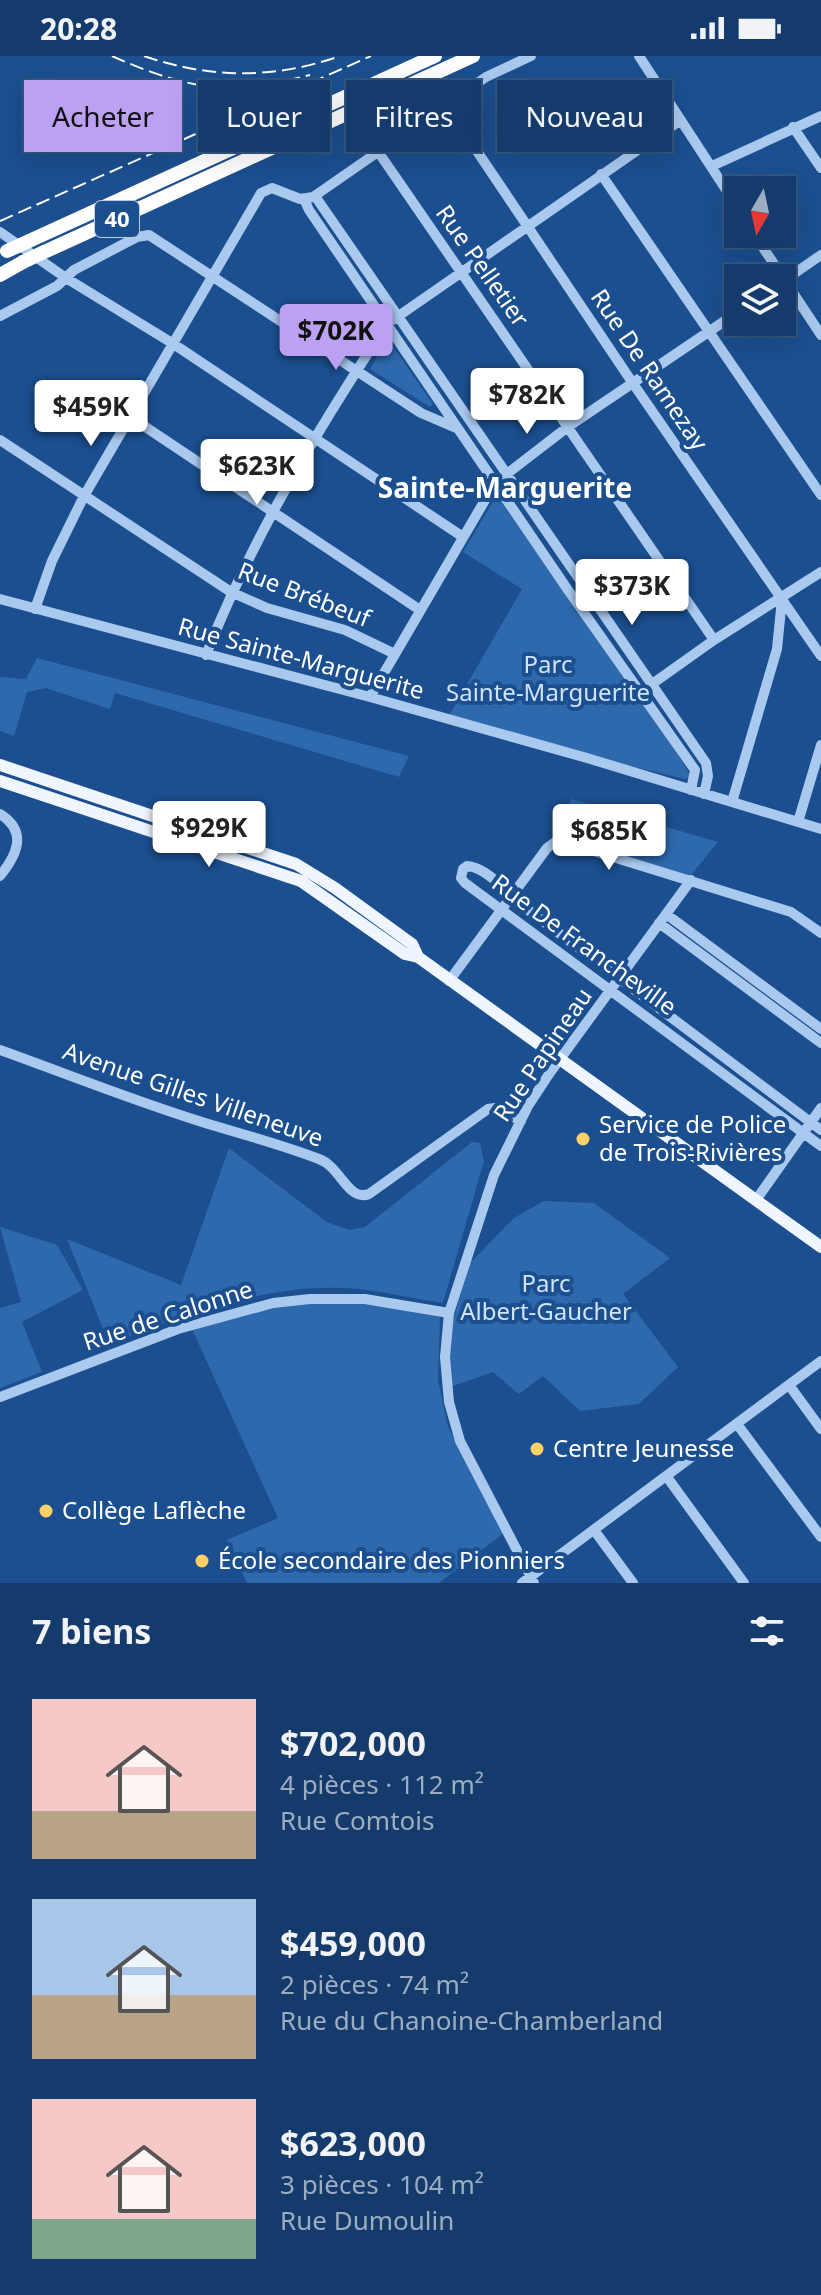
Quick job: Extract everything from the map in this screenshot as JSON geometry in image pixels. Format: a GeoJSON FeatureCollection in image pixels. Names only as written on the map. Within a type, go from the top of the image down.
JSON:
{"type":"FeatureCollection","features":[{"type":"Feature","properties":{"kind":"highway","name":"40"},"geometry":{"type":"LineString","coordinates":[[3,242],[29,241],[435,56]]}},
{"type":"Feature","properties":{"kind":"highway","name":"40"},"geometry":{"type":"LineString","coordinates":[[0,274],[473,56]]}},
{"type":"Feature","properties":{"kind":"main road"},"geometry":{"type":"LineString","coordinates":[[0,765],[283,859],[310,871],[412,944],[418,957]]}},
{"type":"Feature","properties":{"kind":"main road"},"geometry":{"type":"LineString","coordinates":[[0,781],[309,886],[405,954],[418,957],[821,1247]]}},
{"type":"Feature","properties":{"kind":"main road"},"geometry":{"type":"LineString","coordinates":[[153,831],[158,817]]}},
{"type":"Feature","properties":{"kind":"main road"},"geometry":{"type":"LineString","coordinates":[[278,873],[283,859]]}},
{"type":"Feature","properties":{"kind":"street"},"geometry":{"type":"LineString","coordinates":[[481,80],[531,56]]}},
{"type":"Feature","properties":{"kind":"street"},"geometry":{"type":"LineString","coordinates":[[639,56],[724,185]]}},
{"type":"Feature","properties":{"kind":"street"},"geometry":{"type":"LineString","coordinates":[[712,166],[821,116]]}},
{"type":"Feature","properties":{"kind":"street"},"geometry":{"type":"LineString","coordinates":[[206,655],[231,592],[274,511],[387,324],[681,120]]}},
{"type":"Feature","properties":{"kind":"street"},"geometry":{"type":"LineString","coordinates":[[793,127],[821,168]]}},
{"type":"Feature","properties":{"kind":"street","name":"Rue De Ramezay"},"geometry":{"type":"LineString","coordinates":[[478,152],[821,656]]}},
{"type":"Feature","properties":{"kind":"street"},"geometry":{"type":"LineString","coordinates":[[310,198],[379,153]]}},
{"type":"Feature","properties":{"kind":"street","name":"Rue Pelletier"},"geometry":{"type":"LineString","coordinates":[[379,153],[714,640]]}},
{"type":"Feature","properties":{"kind":"street"},"geometry":{"type":"LineString","coordinates":[[601,174],[821,495]]}},
{"type":"Feature","properties":{"kind":"street"},"geometry":{"type":"LineString","coordinates":[[35,609],[52,561],[129,416],[265,190],[274,188],[310,198],[398,315],[706,763],[708,776],[704,794]]}},
{"type":"Feature","properties":{"kind":"street"},"geometry":{"type":"LineString","coordinates":[[310,198],[309,210],[568,590],[695,770],[691,790]]}},
{"type":"Feature","properties":{"kind":"street"},"geometry":{"type":"LineString","coordinates":[[0,316],[57,286],[74,270],[137,237],[148,235],[157,238],[421,413],[458,428],[474,428]]}},
{"type":"Feature","properties":{"kind":"street"},"geometry":{"type":"LineString","coordinates":[[3,242],[172,343],[463,537]]}},
{"type":"Feature","properties":{"kind":"street"},"geometry":{"type":"LineString","coordinates":[[796,272],[821,255]]}},
{"type":"Feature","properties":{"kind":"street"},"geometry":{"type":"LineString","coordinates":[[796,299],[821,335]]}},
{"type":"Feature","properties":{"kind":"street"},"geometry":{"type":"LineString","coordinates":[[370,697],[495,483],[569,426],[724,322]]}},
{"type":"Feature","properties":{"kind":"street"},"geometry":{"type":"LineString","coordinates":[[129,416],[420,610]]}},
{"type":"Feature","properties":{"kind":"street","name":"Rue Brébeuf"},"geometry":{"type":"LineString","coordinates":[[0,440],[231,592],[267,608],[345,630],[395,654]]}},
{"type":"Feature","properties":{"kind":"street"},"geometry":{"type":"LineString","coordinates":[[640,692],[714,640],[821,572]]}},
{"type":"Feature","properties":{"kind":"street"},"geometry":{"type":"LineString","coordinates":[[568,590],[580,581]]}},
{"type":"Feature","properties":{"kind":"street","name":"Rue Sainte-Marguerite"},"geometry":{"type":"LineString","coordinates":[[0,599],[370,697],[821,829]]}},
{"type":"Feature","properties":{"kind":"street"},"geometry":{"type":"LineString","coordinates":[[732,802],[777,649],[782,599]]}},
{"type":"Feature","properties":{"kind":"street"},"geometry":{"type":"LineString","coordinates":[[798,822],[821,745]]}},
{"type":"Feature","properties":{"kind":"street"},"geometry":{"type":"LineString","coordinates":[[0,814],[13,826],[18,845],[13,861],[0,876]]}},
{"type":"Feature","properties":{"kind":"street"},"geometry":{"type":"LineString","coordinates":[[449,981],[555,841],[565,841],[791,912],[821,933]]}},
{"type":"Feature","properties":{"kind":"street","name":"Rue De Francheville"},"geometry":{"type":"LineString","coordinates":[[821,1130],[511,897],[504,888],[473,866],[463,869],[463,881],[821,1146]]}},
{"type":"Feature","properties":{"kind":"street","name":"Rue Papineau"},"geometry":{"type":"LineString","coordinates":[[529,1581],[454,1423],[445,1369],[449,1313],[494,1175],[521,1121],[559,1060],[691,880]]}},
{"type":"Feature","properties":{"kind":"street"},"geometry":{"type":"LineString","coordinates":[[663,919],[821,1029]]}},
{"type":"Feature","properties":{"kind":"street"},"geometry":{"type":"LineString","coordinates":[[663,919],[821,1043]]}},
{"type":"Feature","properties":{"kind":"street","name":"Avenue Gilles Villeneuve"},"geometry":{"type":"LineString","coordinates":[[0,1050],[201,1122],[327,1162],[359,1196],[369,1194],[488,1109],[495,1108],[521,1121]]}},
{"type":"Feature","properties":{"kind":"street"},"geometry":{"type":"LineString","coordinates":[[756,1200],[821,1108]]}},
{"type":"Feature","properties":{"kind":"street","name":"Rue de Calonne"},"geometry":{"type":"LineString","coordinates":[[0,1397],[178,1329],[273,1303],[365,1299],[449,1313]]}},
{"type":"Feature","properties":{"kind":"street"},"geometry":{"type":"LineString","coordinates":[[529,1581],[821,1361]]}},
{"type":"Feature","properties":{"kind":"street"},"geometry":{"type":"LineString","coordinates":[[789,1385],[821,1429]]}},
{"type":"Feature","properties":{"kind":"street"},"geometry":{"type":"LineString","coordinates":[[737,1424],[821,1537]]}},
{"type":"Feature","properties":{"kind":"street"},"geometry":{"type":"LineString","coordinates":[[667,1477],[744,1583]]}},
{"type":"Feature","properties":{"kind":"street"},"geometry":{"type":"LineString","coordinates":[[594,1530],[633,1583]]}},
{"type":"Feature","properties":{"kind":"green space"},"geometry":{"type":"Polygon","coordinates":[[[387,338],[433,404],[430,407],[370,369],[387,338]]]}},
{"type":"Feature","properties":{"kind":"green space","name":"Parc Sainte-Marguerite"},"geometry":{"type":"Polygon","coordinates":[[[500,490],[639,693],[691,776],[685,779],[508,737],[447,719],[522,589],[463,552],[500,490]]]}},
{"type":"Feature","properties":{"kind":"green space"},"geometry":{"type":"Polygon","coordinates":[[[37,658],[409,756],[399,777],[115,693],[110,709],[46,688],[27,692],[14,736],[0,731],[0,677],[26,679],[37,658]]]}},
{"type":"Feature","properties":{"kind":"green space"},"geometry":{"type":"Polygon","coordinates":[[[571,799],[718,842],[687,880],[558,839],[571,799]]]}},
{"type":"Feature","properties":{"kind":"green space"},"geometry":{"type":"Polygon","coordinates":[[[472,1142],[480,1143],[484,1161],[443,1303],[358,1289],[294,1290],[200,1311],[109,1344],[67,1239],[181,1285],[229,1148],[327,1222],[349,1230],[365,1227],[472,1142]]]}},
{"type":"Feature","properties":{"kind":"green space","name":"Parc Albert-Gaucher"},"geometry":{"type":"Polygon","coordinates":[[[544,1201],[594,1203],[670,1258],[623,1294],[678,1367],[639,1404],[580,1411],[543,1376],[519,1394],[493,1372],[450,1387],[448,1338],[470,1263],[514,1218],[544,1201]]]}},
{"type":"Feature","properties":{"kind":"green space"},"geometry":{"type":"Polygon","coordinates":[[[0,1227],[57,1245],[83,1290],[22,1322],[42,1372],[0,1388],[0,1308],[21,1302],[0,1227]]]}},
{"type":"Feature","properties":{"kind":"green space"},"geometry":{"type":"Polygon","coordinates":[[[362,1301],[440,1317],[438,1380],[448,1427],[505,1532],[439,1583],[247,1583],[227,1540],[278,1518],[191,1327],[241,1307],[362,1301]]]}},
{"type":"Feature","properties":{"kind":"railway"},"geometry":{"type":"LineString","coordinates":[[112,56],[159,75],[191,84],[224,88],[250,88],[310,75]]}},
{"type":"Feature","properties":{"kind":"railway"},"geometry":{"type":"LineString","coordinates":[[144,56],[193,69],[242,73],[291,69],[340,56]]}},
{"type":"Feature","properties":{"kind":"railway"},"geometry":{"type":"LineString","coordinates":[[0,221],[371,56]]}},
{"type":"Feature","properties":{"kind":"place","name":"Service de Police de Trois-Rivières"},"geometry":{"type":"Point","coordinates":[583,1139]}},
{"type":"Feature","properties":{"kind":"place","name":"Centre Jeunesse"},"geometry":{"type":"Point","coordinates":[537,1449]}},
{"type":"Feature","properties":{"kind":"place","name":"Collège Laflèche"},"geometry":{"type":"Point","coordinates":[46,1511]}},
{"type":"Feature","properties":{"kind":"place","name":"École secondaire des Pionniers"},"geometry":{"type":"Point","coordinates":[202,1561]}},
{"type":"Feature","properties":{"kind":"district","name":"Sainte-Marguerite"},"geometry":{"type":"Point","coordinates":[505,488]}}]}
